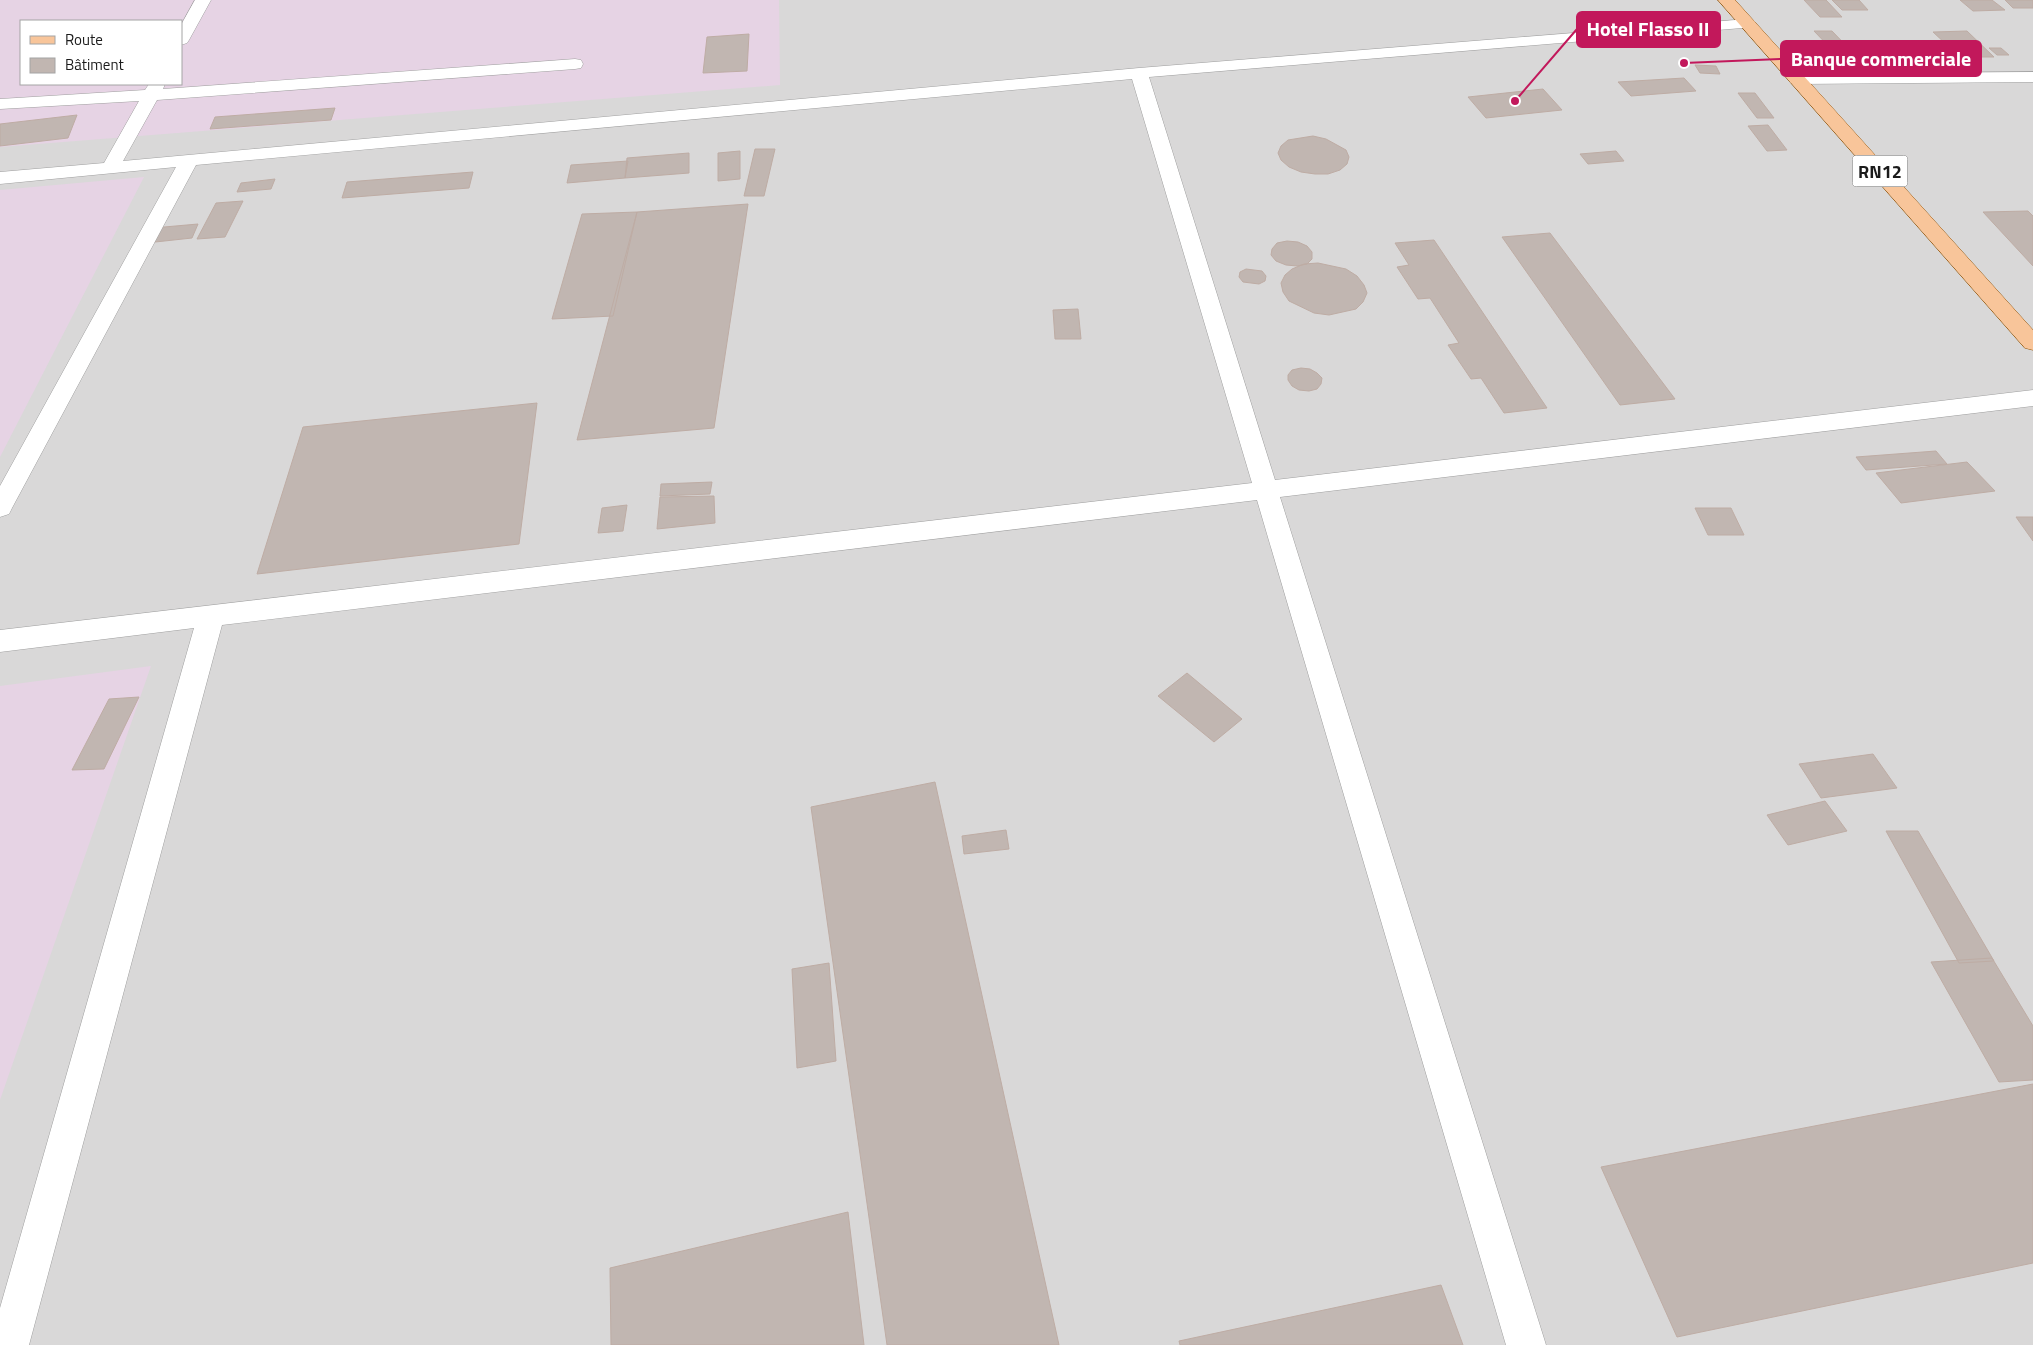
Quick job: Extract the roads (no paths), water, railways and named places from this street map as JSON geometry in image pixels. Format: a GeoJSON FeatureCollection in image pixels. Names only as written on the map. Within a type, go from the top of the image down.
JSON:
{"type":"FeatureCollection","features":[{"type":"Feature","properties":{"kind":"main road","name":"RN12"},"geometry":{"type":"LineString","coordinates":[[1726,0],[2033,343]]}},
{"type":"Feature","properties":{"kind":"street"},"geometry":{"type":"LineString","coordinates":[[182,38],[203,0]]}},
{"type":"Feature","properties":{"kind":"street"},"geometry":{"type":"LineString","coordinates":[[0,178],[1139,73],[1748,24]]}},
{"type":"Feature","properties":{"kind":"street"},"geometry":{"type":"LineString","coordinates":[[0,104],[154,90],[575,64]]}},
{"type":"Feature","properties":{"kind":"street"},"geometry":{"type":"LineString","coordinates":[[1139,73],[1526,1345]]}},
{"type":"Feature","properties":{"kind":"street"},"geometry":{"type":"LineString","coordinates":[[1797,79],[2033,77]]}},
{"type":"Feature","properties":{"kind":"street"},"geometry":{"type":"LineString","coordinates":[[110,168],[154,90]]}},
{"type":"Feature","properties":{"kind":"street"},"geometry":{"type":"LineString","coordinates":[[0,508],[189,161]]}},
{"type":"Feature","properties":{"kind":"street"},"geometry":{"type":"LineString","coordinates":[[0,641],[2033,398]]}},
{"type":"Feature","properties":{"kind":"street"},"geometry":{"type":"LineString","coordinates":[[9,1345],[211,616]]}},
{"type":"Feature","properties":{"kind":"place","name":"Banque commerciale"},"geometry":{"type":"Point","coordinates":[1684,63]}},
{"type":"Feature","properties":{"kind":"place","name":"Hotel Flasso II"},"geometry":{"type":"Point","coordinates":[1515,101]}}]}
